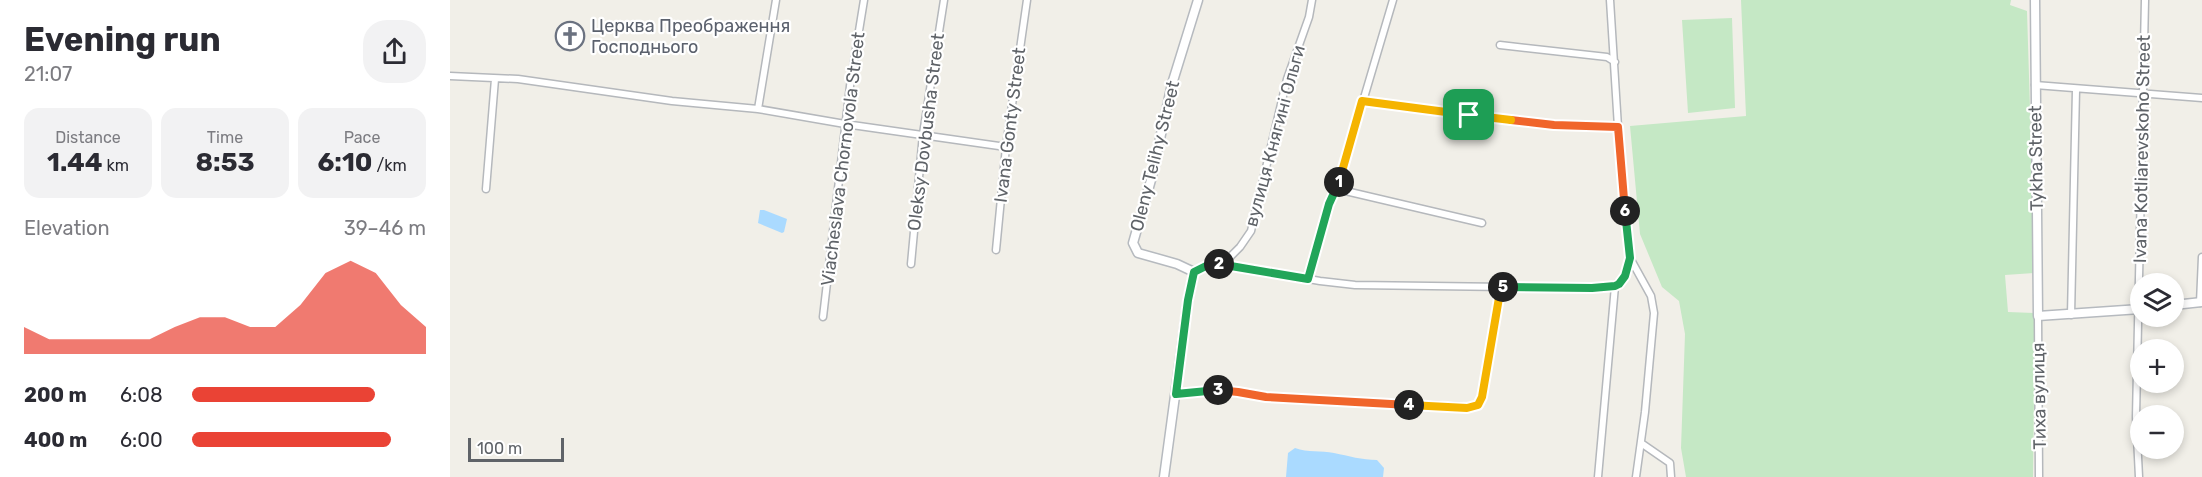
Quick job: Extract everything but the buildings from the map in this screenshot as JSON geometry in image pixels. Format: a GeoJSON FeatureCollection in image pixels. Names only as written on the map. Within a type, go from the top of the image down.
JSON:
{"type":"FeatureCollection","features":[{"type":"Feature","properties":{"kind":"street"},"geometry":{"type":"LineString","coordinates":[[758,109],[776,0]]}},
{"type":"Feature","properties":{"kind":"street","name":"Viacheslava Chornovola Street"},"geometry":{"type":"LineString","coordinates":[[823,317],[845,124],[864,0]]}},
{"type":"Feature","properties":{"kind":"street","name":"Oleksy Dovbusha Street"},"geometry":{"type":"LineString","coordinates":[[910,264],[923,134],[944,0]]}},
{"type":"Feature","properties":{"kind":"street","name":"Ivana Gonty Street"},"geometry":{"type":"LineString","coordinates":[[996,250],[1006,147],[1027,0]]}},
{"type":"Feature","properties":{"kind":"street","name":"Oleny Telihy Street"},"geometry":{"type":"LineString","coordinates":[[1194,274],[1177,264],[1138,253],[1133,243],[1151,180],[1172,84],[1198,0]]}},
{"type":"Feature","properties":{"kind":"street","name":"вулиця Княгині Ольги"},"geometry":{"type":"LineString","coordinates":[[1223,264],[1240,247],[1251,231],[1287,79],[1312,0]]}},
{"type":"Feature","properties":{"kind":"street"},"geometry":{"type":"LineString","coordinates":[[1308,279],[1393,0]]}},
{"type":"Feature","properties":{"kind":"street"},"geometry":{"type":"LineString","coordinates":[[1164,477],[1194,274],[1206,266],[1223,264],[1355,285],[1500,290],[1592,288],[1615,286],[1622,281],[1630,258],[1618,127],[1611,0]]}},
{"type":"Feature","properties":{"kind":"street","name":"Tykha Street"},"geometry":{"type":"LineString","coordinates":[[2035,0],[2038,316]]}},
{"type":"Feature","properties":{"kind":"street","name":"Ivana Kotliarevskoho Street"},"geometry":{"type":"LineString","coordinates":[[2141,273],[2145,0]]}},
{"type":"Feature","properties":{"kind":"street"},"geometry":{"type":"LineString","coordinates":[[1500,45],[1607,57],[1616,62]]}},
{"type":"Feature","properties":{"kind":"street"},"geometry":{"type":"LineString","coordinates":[[450,76],[518,80],[758,109],[1006,147]]}},
{"type":"Feature","properties":{"kind":"street"},"geometry":{"type":"LineString","coordinates":[[486,189],[495,79]]}},
{"type":"Feature","properties":{"kind":"street"},"geometry":{"type":"LineString","coordinates":[[2036,85],[2076,90],[2202,98]]}},
{"type":"Feature","properties":{"kind":"street"},"geometry":{"type":"LineString","coordinates":[[2071,315],[2076,90]]}},
{"type":"Feature","properties":{"kind":"street"},"geometry":{"type":"LineString","coordinates":[[1362,101],[1554,125],[1618,127]]}},
{"type":"Feature","properties":{"kind":"street"},"geometry":{"type":"LineString","coordinates":[[1337,189],[1482,223]]}},
{"type":"Feature","properties":{"kind":"street"},"geometry":{"type":"LineString","coordinates":[[2184,304],[2201,302],[2202,257]]}},
{"type":"Feature","properties":{"kind":"street"},"geometry":{"type":"LineString","coordinates":[[1630,258],[1652,296],[1654,313],[1636,477]]}},
{"type":"Feature","properties":{"kind":"street"},"geometry":{"type":"LineString","coordinates":[[1598,477],[1615,286]]}},
{"type":"Feature","properties":{"kind":"street"},"geometry":{"type":"LineString","coordinates":[[1176,394],[1210,390],[1275,398],[1474,407],[1478,405],[1482,397],[1500,290]]}},
{"type":"Feature","properties":{"kind":"street"},"geometry":{"type":"LineString","coordinates":[[2038,316],[2130,310]]}},
{"type":"Feature","properties":{"kind":"street","name":"Тиха вулиця"},"geometry":{"type":"LineString","coordinates":[[2038,316],[2040,477]]}},
{"type":"Feature","properties":{"kind":"street","name":"Ivana Kotliarevskoho Street"},"geometry":{"type":"LineString","coordinates":[[2139,327],[2136,417],[2139,477]]}},
{"type":"Feature","properties":{"kind":"street"},"geometry":{"type":"LineString","coordinates":[[1641,443],[1670,463],[1671,477]]}},
{"type":"Feature","properties":{"kind":"green space"},"geometry":{"type":"Polygon","coordinates":[[[1741,0],[2011,0],[2010,5],[2027,11],[2035,273],[2005,275],[2008,312],[2035,313],[2033,477],[1686,477],[1681,448],[1685,334],[1679,301],[1662,287],[1640,234],[1630,126],[1746,116],[1741,0]]]}},
{"type":"Feature","properties":{"kind":"green space"},"geometry":{"type":"Polygon","coordinates":[[[1732,18],[1735,108],[1688,113],[1682,20],[1732,18]]]}},
{"type":"Feature","properties":{"kind":"water"},"geometry":{"type":"Polygon","coordinates":[[[760,210],[787,219],[784,232],[758,223],[760,210]]]}},
{"type":"Feature","properties":{"kind":"water"},"geometry":{"type":"Polygon","coordinates":[[[1295,448],[1377,460],[1384,468],[1383,477],[1286,477],[1288,453],[1295,448]]]}},
{"type":"Feature","properties":{"kind":"place","name":"Церква Преображення Господнього"},"geometry":{"type":"Point","coordinates":[570,36]}},
{"type":"Feature","properties":{"kind":"route"},"geometry":{"type":"LineString","coordinates":[[1362,101],[1469,115],[1554,125],[1618,127],[1630,258],[1627,270],[1619,284],[1592,288],[1501,287],[1482,397],[1478,405],[1474,407],[1266,397],[1210,390],[1176,394],[1188,300],[1194,272],[1213,264],[1223,264],[1308,279],[1362,101]]}}]}
